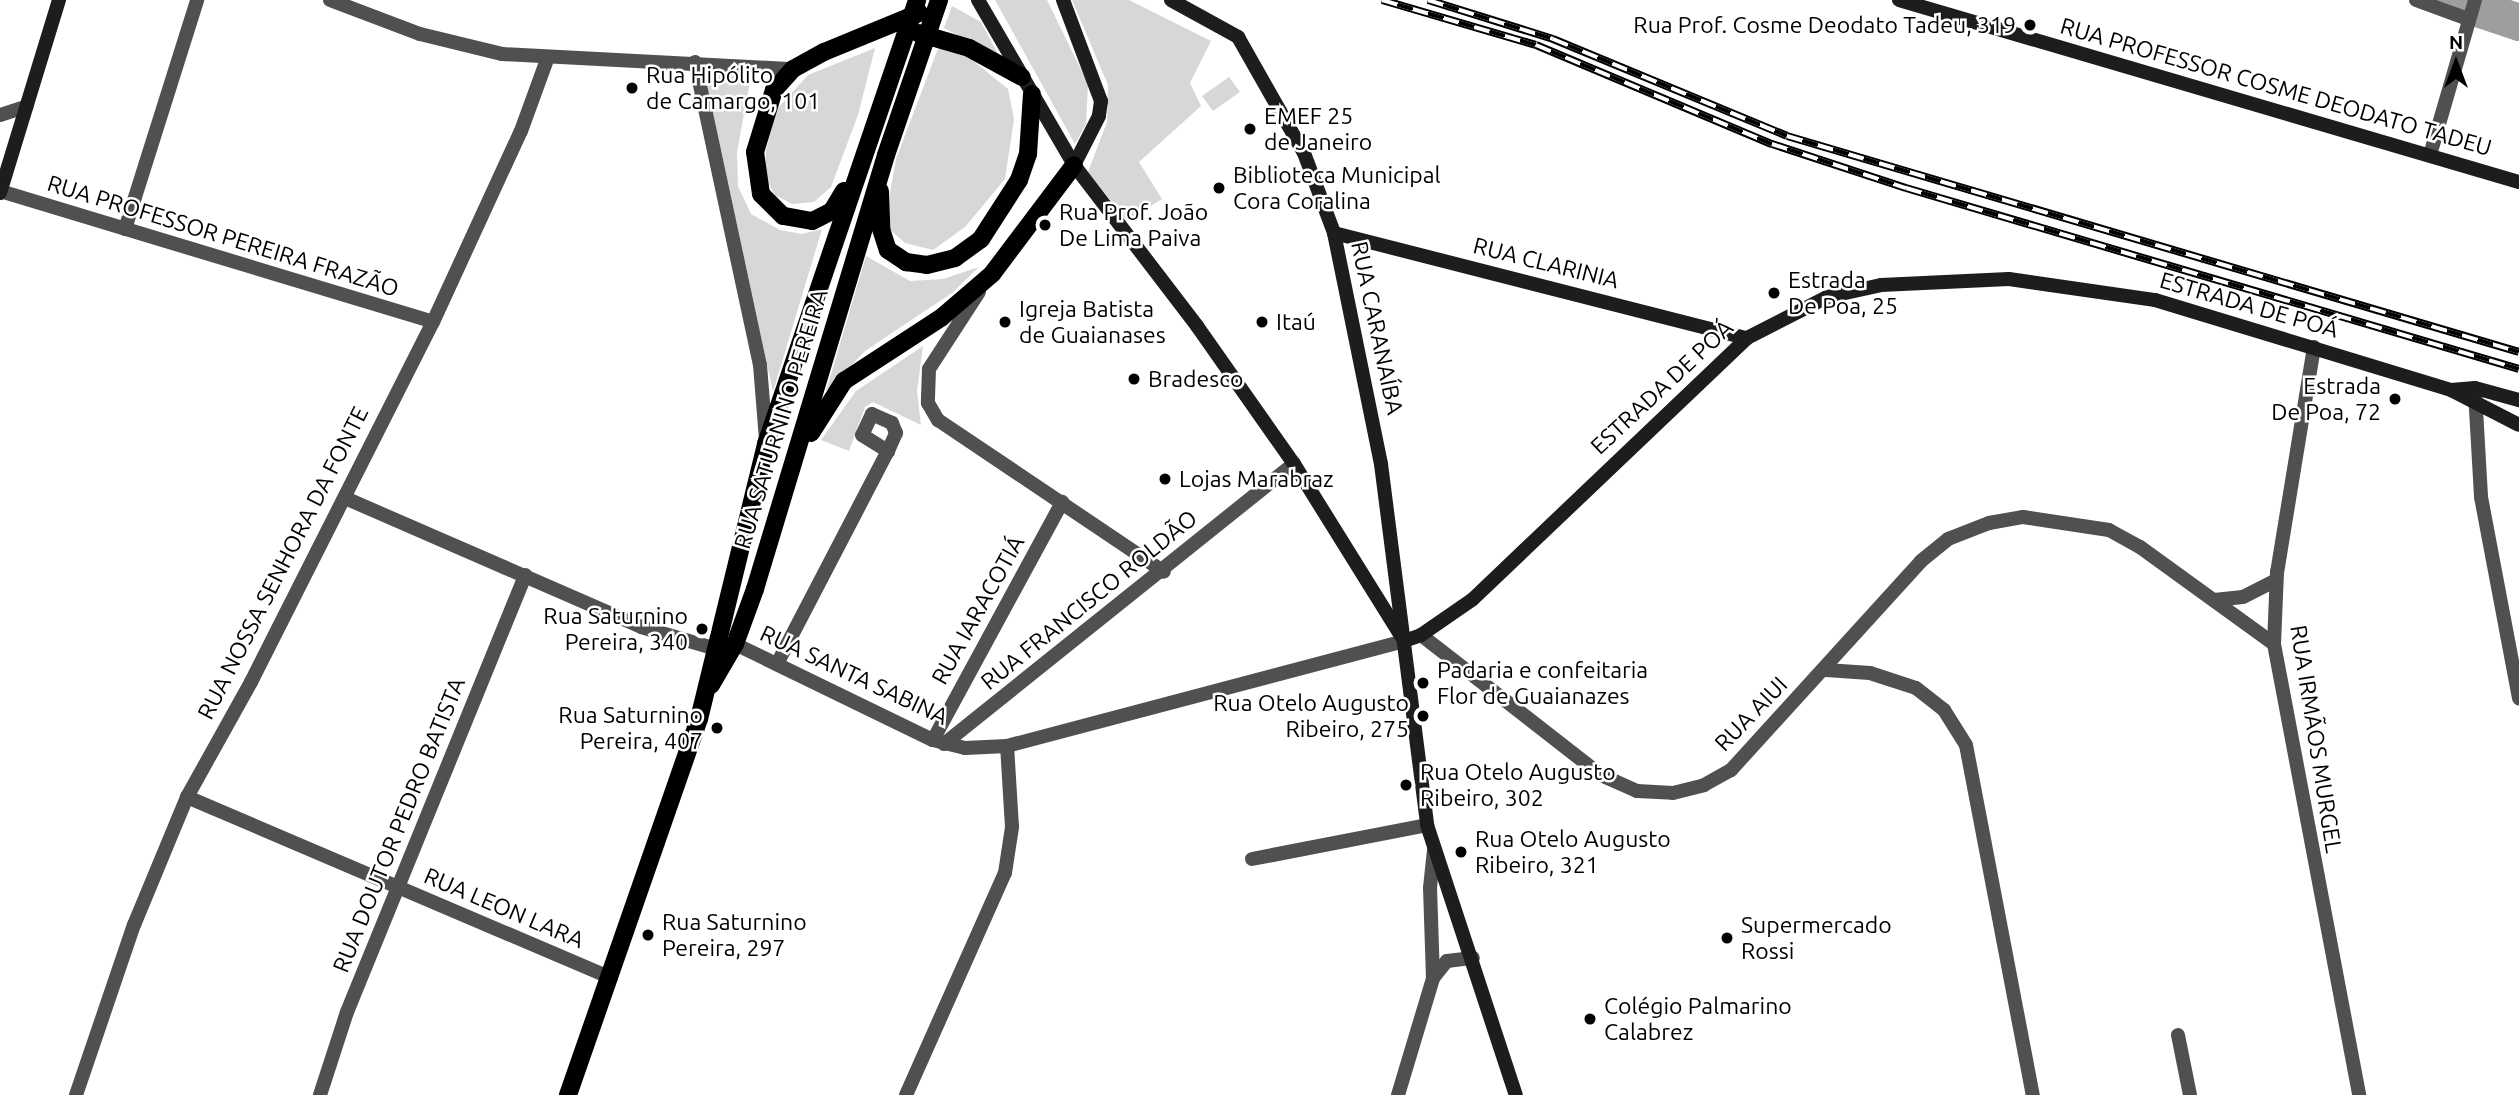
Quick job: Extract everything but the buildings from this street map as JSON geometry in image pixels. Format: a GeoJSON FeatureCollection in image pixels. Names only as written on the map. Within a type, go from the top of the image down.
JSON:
{"type":"FeatureCollection","features":[{"type":"Feature","properties":{"kind":"main road"},"geometry":{"type":"LineString","coordinates":[[0,192],[59,0]]}},
{"type":"Feature","properties":{"kind":"main road"},"geometry":{"type":"LineString","coordinates":[[917,0],[866,151],[825,217],[798,221],[772,209],[761,194],[755,152],[774,90],[793,69],[880,29],[951,0]]}},
{"type":"Feature","properties":{"kind":"main road","name":"RUA SATURNINO PEREIRA"},"geometry":{"type":"LineString","coordinates":[[707,691],[735,644],[799,454],[880,173],[939,0]]}},
{"type":"Feature","properties":{"kind":"main road"},"geometry":{"type":"LineString","coordinates":[[978,0],[1074,165],[1197,326],[1294,464],[1404,641]]}},
{"type":"Feature","properties":{"kind":"main road"},"geometry":{"type":"LineString","coordinates":[[799,454],[844,381],[872,358],[942,317],[992,274],[1074,165],[1099,116],[1101,101],[1063,0]]}},
{"type":"Feature","properties":{"kind":"main road","name":"RUA CARANAÍBA"},"geometry":{"type":"LineString","coordinates":[[1171,0],[1238,37],[1304,153],[1334,233],[1381,464],[1427,825],[1516,1095]]}},
{"type":"Feature","properties":{"kind":"main road","name":"RUA PROFESSOR COSME DEODATO TADEU"},"geometry":{"type":"LineString","coordinates":[[1899,0],[1943,6],[2519,182]]}},
{"type":"Feature","properties":{"kind":"main road"},"geometry":{"type":"LineString","coordinates":[[880,29],[948,41],[1022,77]]}},
{"type":"Feature","properties":{"kind":"main road"},"geometry":{"type":"LineString","coordinates":[[880,173],[881,229],[888,250],[906,262],[927,265],[955,258],[981,239],[1019,180],[1028,154],[1032,94]]}},
{"type":"Feature","properties":{"kind":"main road","name":"RUA SATURNINO PEREIRA"},"geometry":{"type":"LineString","coordinates":[[568,1095],[611,978],[707,691],[713,648],[766,444],[866,151]]}},
{"type":"Feature","properties":{"kind":"main road","name":"RUA CLARINIA"},"geometry":{"type":"LineString","coordinates":[[1334,233],[1747,338]]}},
{"type":"Feature","properties":{"kind":"main road","name":"ESTRADA DE POÁ"},"geometry":{"type":"LineString","coordinates":[[1404,641],[1422,635],[1473,598],[1747,338],[1827,297],[1895,284],[2009,279],[2155,300],[2451,390],[2475,405],[2519,425]]}},
{"type":"Feature","properties":{"kind":"main road","name":"ESTRADA DE POÁ"},"geometry":{"type":"LineString","coordinates":[[2451,390],[2475,387],[2519,400]]}},
{"type":"Feature","properties":{"kind":"street"},"geometry":{"type":"LineString","coordinates":[[125,229],[197,0]]}},
{"type":"Feature","properties":{"kind":"street"},"geometry":{"type":"LineString","coordinates":[[330,0],[420,34],[502,54],[793,69]]}},
{"type":"Feature","properties":{"kind":"street"},"geometry":{"type":"LineString","coordinates":[[2416,0],[2471,11],[2430,155]]}},
{"type":"Feature","properties":{"kind":"street","name":"RUA NOSSA SENHORA DA FONTE"},"geometry":{"type":"LineString","coordinates":[[76,1095],[134,925],[187,797],[345,498],[433,322],[521,131],[548,57]]}},
{"type":"Feature","properties":{"kind":"street","name":"RUA SATURNINO PEREIRA"},"geometry":{"type":"LineString","coordinates":[[695,62],[760,365],[766,444]]}},
{"type":"Feature","properties":{"kind":"street"},"geometry":{"type":"LineString","coordinates":[[0,115],[27,106]]}},
{"type":"Feature","properties":{"kind":"street","name":"RUA PROFESSOR PEREIRA FRAZÃO"},"geometry":{"type":"LineString","coordinates":[[0,192],[433,322]]}},
{"type":"Feature","properties":{"kind":"street"},"geometry":{"type":"LineString","coordinates":[[992,274],[929,369],[928,403],[939,420],[1164,572]]}},
{"type":"Feature","properties":{"kind":"street","name":"RUA IRMÃOS MURGEL"},"geometry":{"type":"LineString","coordinates":[[2314,347],[2276,580],[2274,644],[2360,1095]]}},
{"type":"Feature","properties":{"kind":"street"},"geometry":{"type":"LineString","coordinates":[[2475,387],[2481,496],[2519,698]]}},
{"type":"Feature","properties":{"kind":"street"},"geometry":{"type":"LineString","coordinates":[[778,662],[888,451]]}},
{"type":"Feature","properties":{"kind":"street","name":"RUA FRANCISCO ROLDÃO"},"geometry":{"type":"LineString","coordinates":[[939,742],[1164,572],[1294,464]]}},
{"type":"Feature","properties":{"kind":"street","name":"RUA SANTA SABINA"},"geometry":{"type":"LineString","coordinates":[[345,498],[641,627],[713,648],[735,644],[778,662],[939,742],[1007,746],[1404,641]]}},
{"type":"Feature","properties":{"kind":"street","name":"RUA IARACOTIÁ"},"geometry":{"type":"LineString","coordinates":[[939,742],[1062,502]]}},
{"type":"Feature","properties":{"kind":"street","name":"RUA AIUI"},"geometry":{"type":"LineString","coordinates":[[1422,635],[1601,775],[1637,791],[1673,793],[1704,785],[1731,770],[1826,670],[1921,561],[1948,539],[2001,521],[2023,517],[2109,530],[2274,644]]}},
{"type":"Feature","properties":{"kind":"street","name":"RUA DOUTOR PEDRO BATISTA"},"geometry":{"type":"LineString","coordinates":[[320,1095],[347,1012],[526,575]]}},
{"type":"Feature","properties":{"kind":"street"},"geometry":{"type":"LineString","coordinates":[[2214,600],[2243,597],[2276,580]]}},
{"type":"Feature","properties":{"kind":"street"},"geometry":{"type":"LineString","coordinates":[[1826,670],[1870,673],[1916,688],[1944,710],[1966,745],[2034,1095]]}},
{"type":"Feature","properties":{"kind":"street"},"geometry":{"type":"LineString","coordinates":[[906,1095],[1005,873],[1012,827],[1007,746]]}},
{"type":"Feature","properties":{"kind":"street","name":"RUA LEON LARA"},"geometry":{"type":"LineString","coordinates":[[187,797],[611,978]]}},
{"type":"Feature","properties":{"kind":"street"},"geometry":{"type":"LineString","coordinates":[[1252,859],[1427,825]]}},
{"type":"Feature","properties":{"kind":"street"},"geometry":{"type":"LineString","coordinates":[[1398,1095],[1433,978],[1434,850]]}},
{"type":"Feature","properties":{"kind":"street"},"geometry":{"type":"LineString","coordinates":[[1433,978],[1447,961],[1473,958]]}},
{"type":"Feature","properties":{"kind":"street"},"geometry":{"type":"LineString","coordinates":[[2178,1035],[2190,1095]]}},
{"type":"Feature","properties":{"kind":"shaded area"},"geometry":{"type":"Polygon","coordinates":[[[995,0],[1047,0],[1088,84],[1086,124],[1075,144],[995,0]]]}},
{"type":"Feature","properties":{"kind":"shaded area"},"geometry":{"type":"Polygon","coordinates":[[[1072,0],[1129,0],[1211,41],[1190,83],[1201,106],[1139,162],[1162,199],[1127,221],[1088,172],[1107,122],[1108,85],[1072,0]]]}},
{"type":"Feature","properties":{"kind":"shaded area"},"geometry":{"type":"Polygon","coordinates":[[[952,6],[981,22],[1000,58],[944,28],[952,6]]]}},
{"type":"Feature","properties":{"kind":"shaded area"},"geometry":{"type":"Polygon","coordinates":[[[939,46],[971,59],[1008,89],[1014,119],[1005,179],[965,227],[933,250],[905,243],[889,229],[890,193],[896,159],[939,46]]]}},
{"type":"Feature","properties":{"kind":"shaded area"},"geometry":{"type":"Polygon","coordinates":[[[875,48],[858,115],[831,187],[814,202],[792,204],[775,195],[765,177],[766,151],[776,110],[808,75],[875,48]]]}},
{"type":"Feature","properties":{"kind":"shaded area"},"geometry":{"type":"Polygon","coordinates":[[[705,75],[751,76],[737,152],[738,186],[751,214],[780,230],[802,234],[822,229],[773,392],[705,75]]]}},
{"type":"Feature","properties":{"kind":"shaded area"},"geometry":{"type":"Polygon","coordinates":[[[1229,77],[1240,92],[1213,111],[1202,96],[1229,77]]]}},
{"type":"Feature","properties":{"kind":"shaded area"},"geometry":{"type":"Polygon","coordinates":[[[866,256],[910,281],[943,279],[979,267],[952,293],[865,351],[826,391],[866,256]]]}},
{"type":"Feature","properties":{"kind":"shaded area"},"geometry":{"type":"Polygon","coordinates":[[[923,346],[917,391],[921,425],[873,402],[865,407],[849,451],[821,440],[856,391],[923,346]]]}},
{"type":"Feature","properties":{"kind":"waterway"},"geometry":{"type":"LineString","coordinates":[[2453,0],[2519,22]]}},
{"type":"Feature","properties":{"kind":"railway"},"geometry":{"type":"LineString","coordinates":[[1382,0],[1536,45],[1772,144],[1906,188],[2519,369]]}},
{"type":"Feature","properties":{"kind":"railway"},"geometry":{"type":"LineString","coordinates":[[1428,0],[1553,39],[1787,136],[2519,352]]}},
{"type":"Feature","properties":{"kind":"place","name":"Rua Prof. Cosme Deodato Tadeu, 319"},"geometry":{"type":"Point","coordinates":[2030,25]}},
{"type":"Feature","properties":{"kind":"place","name":"Rua Hipólito de Camargo, 101"},"geometry":{"type":"Point","coordinates":[632,88]}},
{"type":"Feature","properties":{"kind":"place","name":"EMEF 25 de Janeiro"},"geometry":{"type":"Point","coordinates":[1250,129]}},
{"type":"Feature","properties":{"kind":"place","name":"Biblioteca Municipal Cora Coralina"},"geometry":{"type":"Point","coordinates":[1219,188]}},
{"type":"Feature","properties":{"kind":"place","name":"Rua Prof. João De Lima Paiva"},"geometry":{"type":"Point","coordinates":[1045,225]}},
{"type":"Feature","properties":{"kind":"place","name":"Estrada De Poa, 25"},"geometry":{"type":"Point","coordinates":[1774,293]}},
{"type":"Feature","properties":{"kind":"place","name":"Igreja Batista de Guaianases"},"geometry":{"type":"Point","coordinates":[1005,322]}},
{"type":"Feature","properties":{"kind":"place","name":"Itaú"},"geometry":{"type":"Point","coordinates":[1262,322]}},
{"type":"Feature","properties":{"kind":"place","name":"Bradesco"},"geometry":{"type":"Point","coordinates":[1134,379]}},
{"type":"Feature","properties":{"kind":"place","name":"Estrada De Poa, 72"},"geometry":{"type":"Point","coordinates":[2395,399]}},
{"type":"Feature","properties":{"kind":"place","name":"Lojas Marabraz"},"geometry":{"type":"Point","coordinates":[1165,479]}},
{"type":"Feature","properties":{"kind":"place","name":"Rua Saturnino Pereira, 340"},"geometry":{"type":"Point","coordinates":[702,629]}},
{"type":"Feature","properties":{"kind":"place","name":"Padaria e confeitaria Flor de Guaianazes"},"geometry":{"type":"Point","coordinates":[1423,683]}},
{"type":"Feature","properties":{"kind":"place","name":"Rua Otelo Augusto Ribeiro, 275"},"geometry":{"type":"Point","coordinates":[1423,716]}},
{"type":"Feature","properties":{"kind":"place","name":"Rua Saturnino Pereira, 407"},"geometry":{"type":"Point","coordinates":[717,728]}},
{"type":"Feature","properties":{"kind":"place","name":"Rua Otelo Augusto Ribeiro, 302"},"geometry":{"type":"Point","coordinates":[1406,785]}},
{"type":"Feature","properties":{"kind":"place","name":"Rua Otelo Augusto Ribeiro, 321"},"geometry":{"type":"Point","coordinates":[1461,852]}},
{"type":"Feature","properties":{"kind":"place","name":"Rua Saturnino Pereira, 297"},"geometry":{"type":"Point","coordinates":[648,935]}},
{"type":"Feature","properties":{"kind":"place","name":"Supermercado Rossi"},"geometry":{"type":"Point","coordinates":[1727,938]}},
{"type":"Feature","properties":{"kind":"place","name":"Colégio Palmarino Calabrez"},"geometry":{"type":"Point","coordinates":[1590,1019]}}]}
